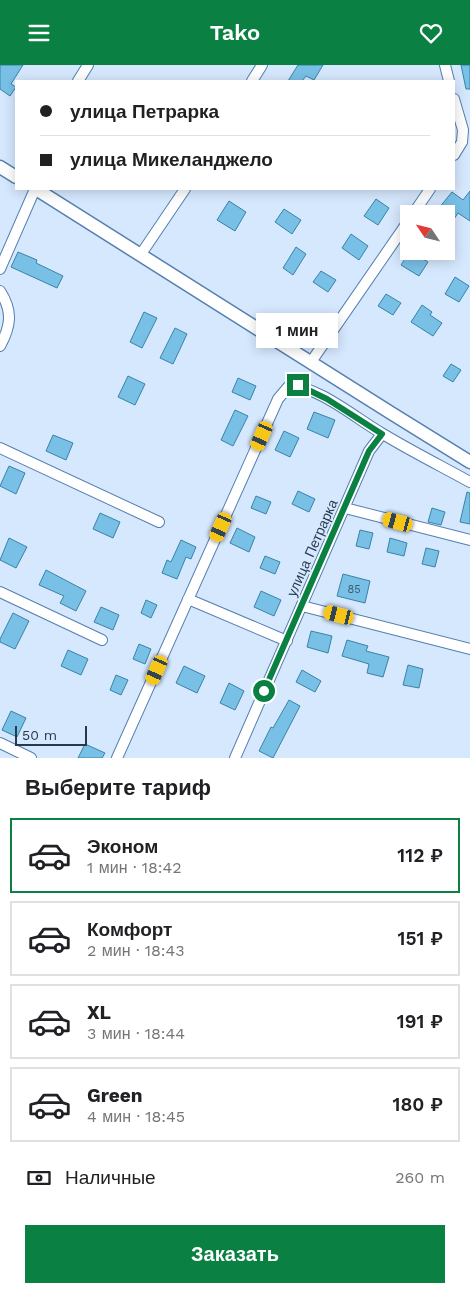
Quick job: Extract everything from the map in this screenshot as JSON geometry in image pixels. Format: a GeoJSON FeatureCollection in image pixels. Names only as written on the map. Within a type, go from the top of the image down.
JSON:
{"type":"FeatureCollection","features":[{"type":"Feature","properties":{"kind":"street"},"geometry":{"type":"LineString","coordinates":[[79,80],[88,65]]}},
{"type":"Feature","properties":{"kind":"street"},"geometry":{"type":"LineString","coordinates":[[253,80],[262,65]]}},
{"type":"Feature","properties":{"kind":"street"},"geometry":{"type":"LineString","coordinates":[[444,65],[448,80]]}},
{"type":"Feature","properties":{"kind":"street"},"geometry":{"type":"LineString","coordinates":[[455,102],[463,129],[462,143],[455,154]]}},
{"type":"Feature","properties":{"kind":"street"},"geometry":{"type":"LineString","coordinates":[[0,167],[15,176]]}},
{"type":"Feature","properties":{"kind":"street"},"geometry":{"type":"LineString","coordinates":[[0,269],[35,190]]}},
{"type":"Feature","properties":{"kind":"street"},"geometry":{"type":"LineString","coordinates":[[37,190],[470,462]]}},
{"type":"Feature","properties":{"kind":"street"},"geometry":{"type":"LineString","coordinates":[[141,254],[184,190]]}},
{"type":"Feature","properties":{"kind":"street"},"geometry":{"type":"LineString","coordinates":[[419,205],[429,190]]}},
{"type":"Feature","properties":{"kind":"street"},"geometry":{"type":"LineString","coordinates":[[310,362],[400,233]]}},
{"type":"Feature","properties":{"kind":"street"},"geometry":{"type":"LineString","coordinates":[[0,291],[10,314],[7,333],[0,346]]}},
{"type":"Feature","properties":{"kind":"street"},"geometry":{"type":"LineString","coordinates":[[117,758],[278,399],[289,386],[298,385],[327,399],[382,434],[470,482]]}},
{"type":"Feature","properties":{"kind":"street","name":"улица Петрарка"},"geometry":{"type":"LineString","coordinates":[[235,758],[369,451],[382,434]]}},
{"type":"Feature","properties":{"kind":"street"},"geometry":{"type":"LineString","coordinates":[[0,448],[159,523]]}},
{"type":"Feature","properties":{"kind":"street"},"geometry":{"type":"LineString","coordinates":[[345,508],[470,540]]}},
{"type":"Feature","properties":{"kind":"street"},"geometry":{"type":"LineString","coordinates":[[0,592],[102,640]]}},
{"type":"Feature","properties":{"kind":"street"},"geometry":{"type":"LineString","coordinates":[[188,599],[287,641]]}},
{"type":"Feature","properties":{"kind":"street"},"geometry":{"type":"LineString","coordinates":[[302,605],[470,649]]}},
{"type":"Feature","properties":{"kind":"street"},"geometry":{"type":"LineString","coordinates":[[0,743],[31,758]]}},
{"type":"Feature","properties":{"kind":"building"},"geometry":{"type":"Polygon","coordinates":[[[0,65],[23,65],[11,84],[15,88],[10,96],[0,89],[0,65]]]}},
{"type":"Feature","properties":{"kind":"building"},"geometry":{"type":"Polygon","coordinates":[[[298,65],[323,65],[314,80],[306,76],[303,80],[289,80],[298,65]]]}},
{"type":"Feature","properties":{"kind":"building"},"geometry":{"type":"Polygon","coordinates":[[[461,65],[470,65],[470,89],[466,89],[461,65]]]}},
{"type":"Feature","properties":{"kind":"building"},"geometry":{"type":"Polygon","coordinates":[[[470,191],[470,221],[458,213],[455,218],[455,205],[441,205],[452,192],[463,200],[470,191]]]}},
{"type":"Feature","properties":{"kind":"building"},"geometry":{"type":"Polygon","coordinates":[[[376,199],[389,208],[378,225],[364,216],[376,199]]]}},
{"type":"Feature","properties":{"kind":"building"},"geometry":{"type":"Polygon","coordinates":[[[229,201],[246,212],[235,231],[217,220],[229,201]]]}},
{"type":"Feature","properties":{"kind":"building"},"geometry":{"type":"Polygon","coordinates":[[[284,209],[301,220],[292,234],[275,222],[284,209]]]}},
{"type":"Feature","properties":{"kind":"building"},"geometry":{"type":"Polygon","coordinates":[[[351,234],[368,246],[359,260],[342,248],[351,234]]]}},
{"type":"Feature","properties":{"kind":"building"},"geometry":{"type":"Polygon","coordinates":[[[296,247],[306,254],[293,275],[283,268],[296,247]]]}},
{"type":"Feature","properties":{"kind":"building"},"geometry":{"type":"Polygon","coordinates":[[[18,252],[37,260],[36,263],[63,276],[57,288],[11,267],[18,252]]]}},
{"type":"Feature","properties":{"kind":"building"},"geometry":{"type":"Polygon","coordinates":[[[404,260],[425,260],[428,262],[419,276],[401,265],[404,260]]]}},
{"type":"Feature","properties":{"kind":"building"},"geometry":{"type":"Polygon","coordinates":[[[321,271],[336,280],[328,292],[313,282],[321,271]]]}},
{"type":"Feature","properties":{"kind":"building"},"geometry":{"type":"Polygon","coordinates":[[[455,277],[469,286],[459,302],[445,294],[455,277]]]}},
{"type":"Feature","properties":{"kind":"building"},"geometry":{"type":"Polygon","coordinates":[[[386,294],[401,303],[393,315],[378,306],[386,294]]]}},
{"type":"Feature","properties":{"kind":"building"},"geometry":{"type":"Polygon","coordinates":[[[422,305],[432,312],[430,315],[442,323],[433,336],[411,322],[422,305]]]}},
{"type":"Feature","properties":{"kind":"building"},"geometry":{"type":"Polygon","coordinates":[[[144,312],[157,318],[142,348],[130,342],[144,312]]]}},
{"type":"Feature","properties":{"kind":"building"},"geometry":{"type":"Polygon","coordinates":[[[175,328],[187,334],[173,364],[160,358],[175,328]]]}},
{"type":"Feature","properties":{"kind":"building"},"geometry":{"type":"Polygon","coordinates":[[[451,364],[461,370],[453,382],[443,376],[451,364]]]}},
{"type":"Feature","properties":{"kind":"building"},"geometry":{"type":"Polygon","coordinates":[[[128,376],[145,384],[135,405],[118,397],[128,376]]]}},
{"type":"Feature","properties":{"kind":"building"},"geometry":{"type":"Polygon","coordinates":[[[238,378],[256,386],[250,400],[232,392],[238,378]]]}},
{"type":"Feature","properties":{"kind":"building"},"geometry":{"type":"Polygon","coordinates":[[[235,410],[248,416],[233,446],[221,440],[235,410]]]}},
{"type":"Feature","properties":{"kind":"building"},"geometry":{"type":"Polygon","coordinates":[[[314,412],[335,420],[328,438],[307,429],[314,412]]]}},
{"type":"Feature","properties":{"kind":"building"},"geometry":{"type":"Polygon","coordinates":[[[284,431],[299,438],[290,457],[275,450],[284,431]]]}},
{"type":"Feature","properties":{"kind":"building"},"geometry":{"type":"Polygon","coordinates":[[[53,435],[73,443],[66,460],[46,451],[53,435]]]}},
{"type":"Feature","properties":{"kind":"building"},"geometry":{"type":"Polygon","coordinates":[[[9,466],[25,473],[16,494],[0,486],[9,466]]]}},
{"type":"Feature","properties":{"kind":"building"},"geometry":{"type":"Polygon","coordinates":[[[298,491],[315,499],[309,512],[292,504],[298,491]]]}},
{"type":"Feature","properties":{"kind":"building"},"geometry":{"type":"Polygon","coordinates":[[[467,492],[470,493],[470,524],[460,522],[467,492]]]}},
{"type":"Feature","properties":{"kind":"building"},"geometry":{"type":"Polygon","coordinates":[[[256,496],[271,502],[266,514],[251,508],[256,496]]]}},
{"type":"Feature","properties":{"kind":"building"},"geometry":{"type":"Polygon","coordinates":[[[432,508],[445,512],[441,525],[428,522],[432,508]]]}},
{"type":"Feature","properties":{"kind":"building"},"geometry":{"type":"Polygon","coordinates":[[[100,513],[120,522],[113,538],[93,529],[100,513]]]}},
{"type":"Feature","properties":{"kind":"building"},"geometry":{"type":"Polygon","coordinates":[[[237,528],[255,537],[249,552],[230,543],[237,528]]]}},
{"type":"Feature","properties":{"kind":"building"},"geometry":{"type":"Polygon","coordinates":[[[360,530],[373,533],[369,549],[356,546],[360,530]]]}},
{"type":"Feature","properties":{"kind":"building"},"geometry":{"type":"Polygon","coordinates":[[[9,538],[27,547],[16,568],[0,560],[9,538]]]}},
{"type":"Feature","properties":{"kind":"building"},"geometry":{"type":"Polygon","coordinates":[[[390,538],[407,543],[404,556],[387,552],[390,538]]]}},
{"type":"Feature","properties":{"kind":"building"},"geometry":{"type":"Polygon","coordinates":[[[181,540],[196,547],[191,559],[186,557],[177,579],[162,573],[167,560],[171,562],[181,540]]]}},
{"type":"Feature","properties":{"kind":"building"},"geometry":{"type":"Polygon","coordinates":[[[426,548],[439,551],[435,567],[422,564],[426,548]]]}},
{"type":"Feature","properties":{"kind":"building"},"geometry":{"type":"Polygon","coordinates":[[[265,556],[280,562],[275,574],[260,568],[265,556]]]}},
{"type":"Feature","properties":{"kind":"building"},"geometry":{"type":"Polygon","coordinates":[[[46,570],[86,591],[76,611],[60,603],[64,596],[39,585],[46,570]]]}},
{"type":"Feature","properties":{"kind":"building"},"geometry":{"type":"Polygon","coordinates":[[[343,574],[370,581],[365,603],[337,596],[343,574]]]}},
{"type":"Feature","properties":{"kind":"building"},"geometry":{"type":"Polygon","coordinates":[[[261,591],[281,600],[274,616],[254,607],[261,591]]]}},
{"type":"Feature","properties":{"kind":"building"},"geometry":{"type":"Polygon","coordinates":[[[146,600],[157,605],[151,618],[141,613],[146,600]]]}},
{"type":"Feature","properties":{"kind":"building"},"geometry":{"type":"Polygon","coordinates":[[[101,607],[119,615],[113,630],[94,622],[101,607]]]}},
{"type":"Feature","properties":{"kind":"building"},"geometry":{"type":"Polygon","coordinates":[[[13,613],[29,621],[15,649],[0,642],[13,613]]]}},
{"type":"Feature","properties":{"kind":"building"},"geometry":{"type":"Polygon","coordinates":[[[311,631],[332,636],[328,653],[307,647],[311,631]]]}},
{"type":"Feature","properties":{"kind":"building"},"geometry":{"type":"Polygon","coordinates":[[[347,640],[368,646],[366,651],[389,657],[383,677],[367,673],[369,664],[342,656],[347,640]]]}},
{"type":"Feature","properties":{"kind":"building"},"geometry":{"type":"Polygon","coordinates":[[[139,644],[151,649],[145,664],[133,659],[139,644]]]}},
{"type":"Feature","properties":{"kind":"building"},"geometry":{"type":"Polygon","coordinates":[[[68,650],[88,659],[81,675],[61,666],[68,650]]]}},
{"type":"Feature","properties":{"kind":"building"},"geometry":{"type":"Polygon","coordinates":[[[408,665],[423,669],[419,688],[403,685],[408,665]]]}},
{"type":"Feature","properties":{"kind":"building"},"geometry":{"type":"Polygon","coordinates":[[[184,666],[205,676],[197,693],[176,683],[184,666]]]}},
{"type":"Feature","properties":{"kind":"building"},"geometry":{"type":"Polygon","coordinates":[[[302,670],[321,681],[315,692],[296,682],[302,670]]]}},
{"type":"Feature","properties":{"kind":"building"},"geometry":{"type":"Polygon","coordinates":[[[116,675],[128,680],[121,695],[110,690],[116,675]]]}},
{"type":"Feature","properties":{"kind":"building"},"geometry":{"type":"Polygon","coordinates":[[[229,683],[244,691],[235,710],[220,703],[229,683]]]}},
{"type":"Feature","properties":{"kind":"building"},"geometry":{"type":"Polygon","coordinates":[[[289,700],[300,706],[273,758],[259,751],[271,727],[273,728],[289,700]]]}},
{"type":"Feature","properties":{"kind":"building"},"geometry":{"type":"Polygon","coordinates":[[[11,711],[26,718],[17,737],[2,730],[11,711]]]}},
{"type":"Feature","properties":{"kind":"building"},"geometry":{"type":"Polygon","coordinates":[[[85,744],[105,753],[102,758],[78,758],[85,744]]]}},
{"type":"Feature","properties":{"kind":"route"},"geometry":{"type":"LineString","coordinates":[[264,691],[369,451],[382,434],[327,399],[298,385]]}}]}
